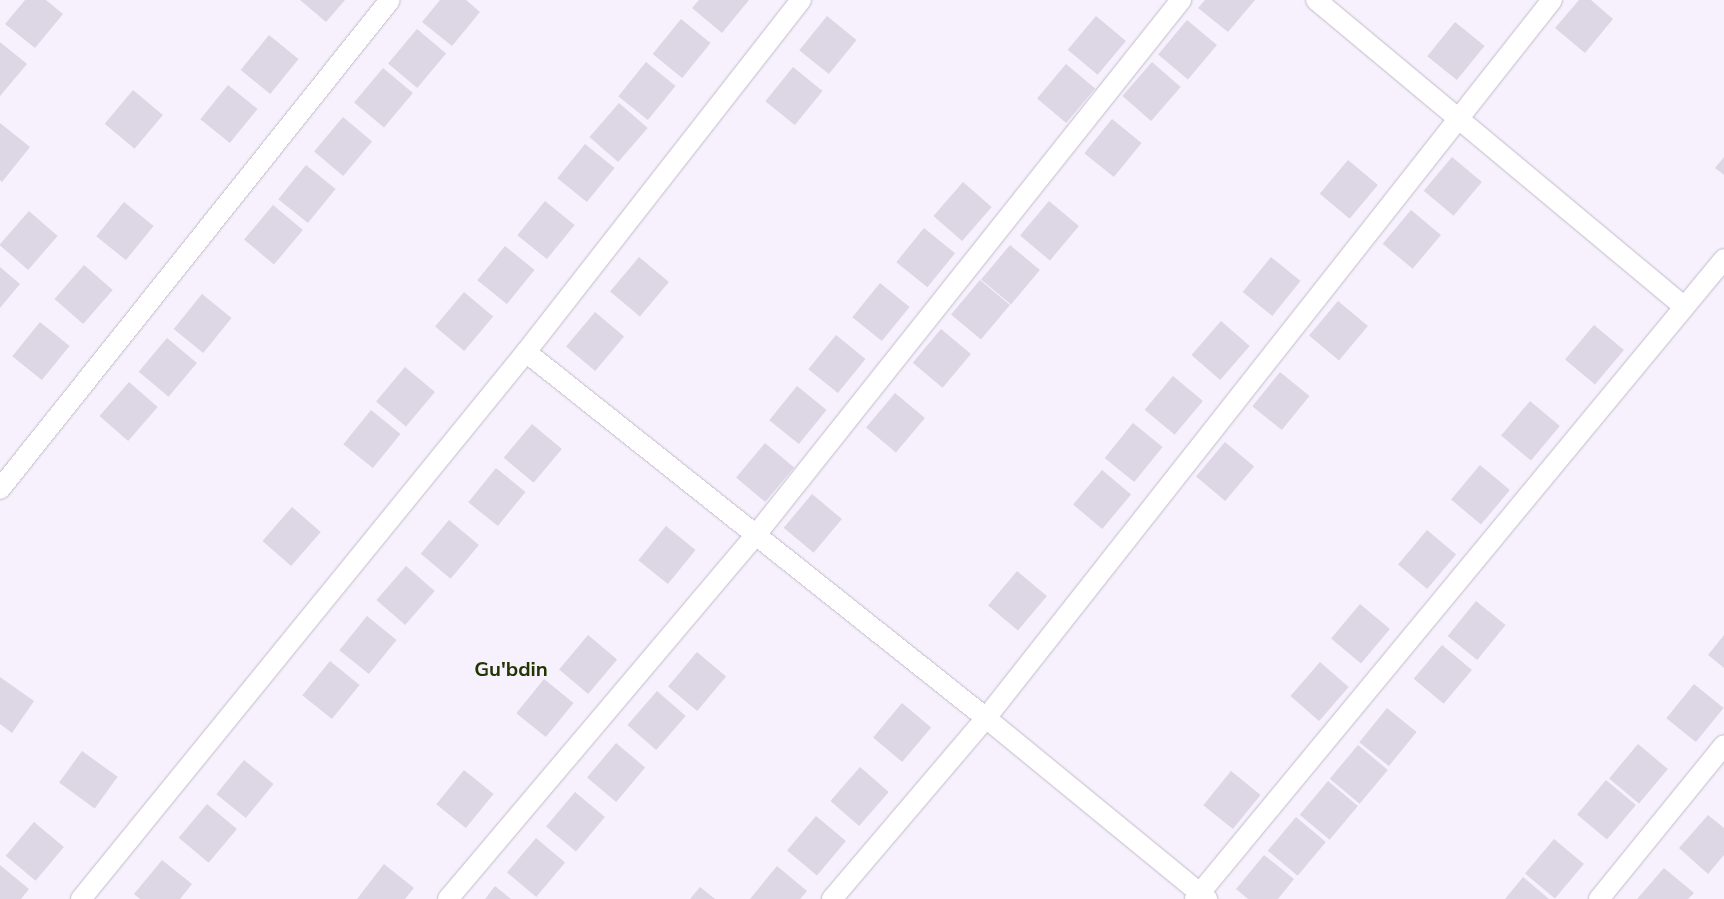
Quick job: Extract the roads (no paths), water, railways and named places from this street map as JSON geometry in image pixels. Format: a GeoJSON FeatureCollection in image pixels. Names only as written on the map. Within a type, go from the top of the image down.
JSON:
{"type":"FeatureCollection","features":[{"type":"Feature","properties":{"kind":"street"},"geometry":{"type":"LineString","coordinates":[[0,489],[390,0]]}},
{"type":"Feature","properties":{"kind":"street"},"geometry":{"type":"LineString","coordinates":[[82,899],[526,352],[801,0]]}},
{"type":"Feature","properties":{"kind":"street"},"geometry":{"type":"LineString","coordinates":[[448,899],[755,536],[1181,0]]}},
{"type":"Feature","properties":{"kind":"street"},"geometry":{"type":"LineString","coordinates":[[1316,0],[1684,307]]}},
{"type":"Feature","properties":{"kind":"street"},"geometry":{"type":"LineString","coordinates":[[832,899],[986,718],[1460,121],[1552,0]]}},
{"type":"Feature","properties":{"kind":"street"},"geometry":{"type":"LineString","coordinates":[[526,352],[986,718],[1201,897],[1724,259]]}},
{"type":"Feature","properties":{"kind":"street"},"geometry":{"type":"LineString","coordinates":[[1599,899],[1724,745]]}},
{"type":"Feature","properties":{"kind":"district","name":"Gu'bdin"},"geometry":{"type":"Point","coordinates":[511,668]}}]}
